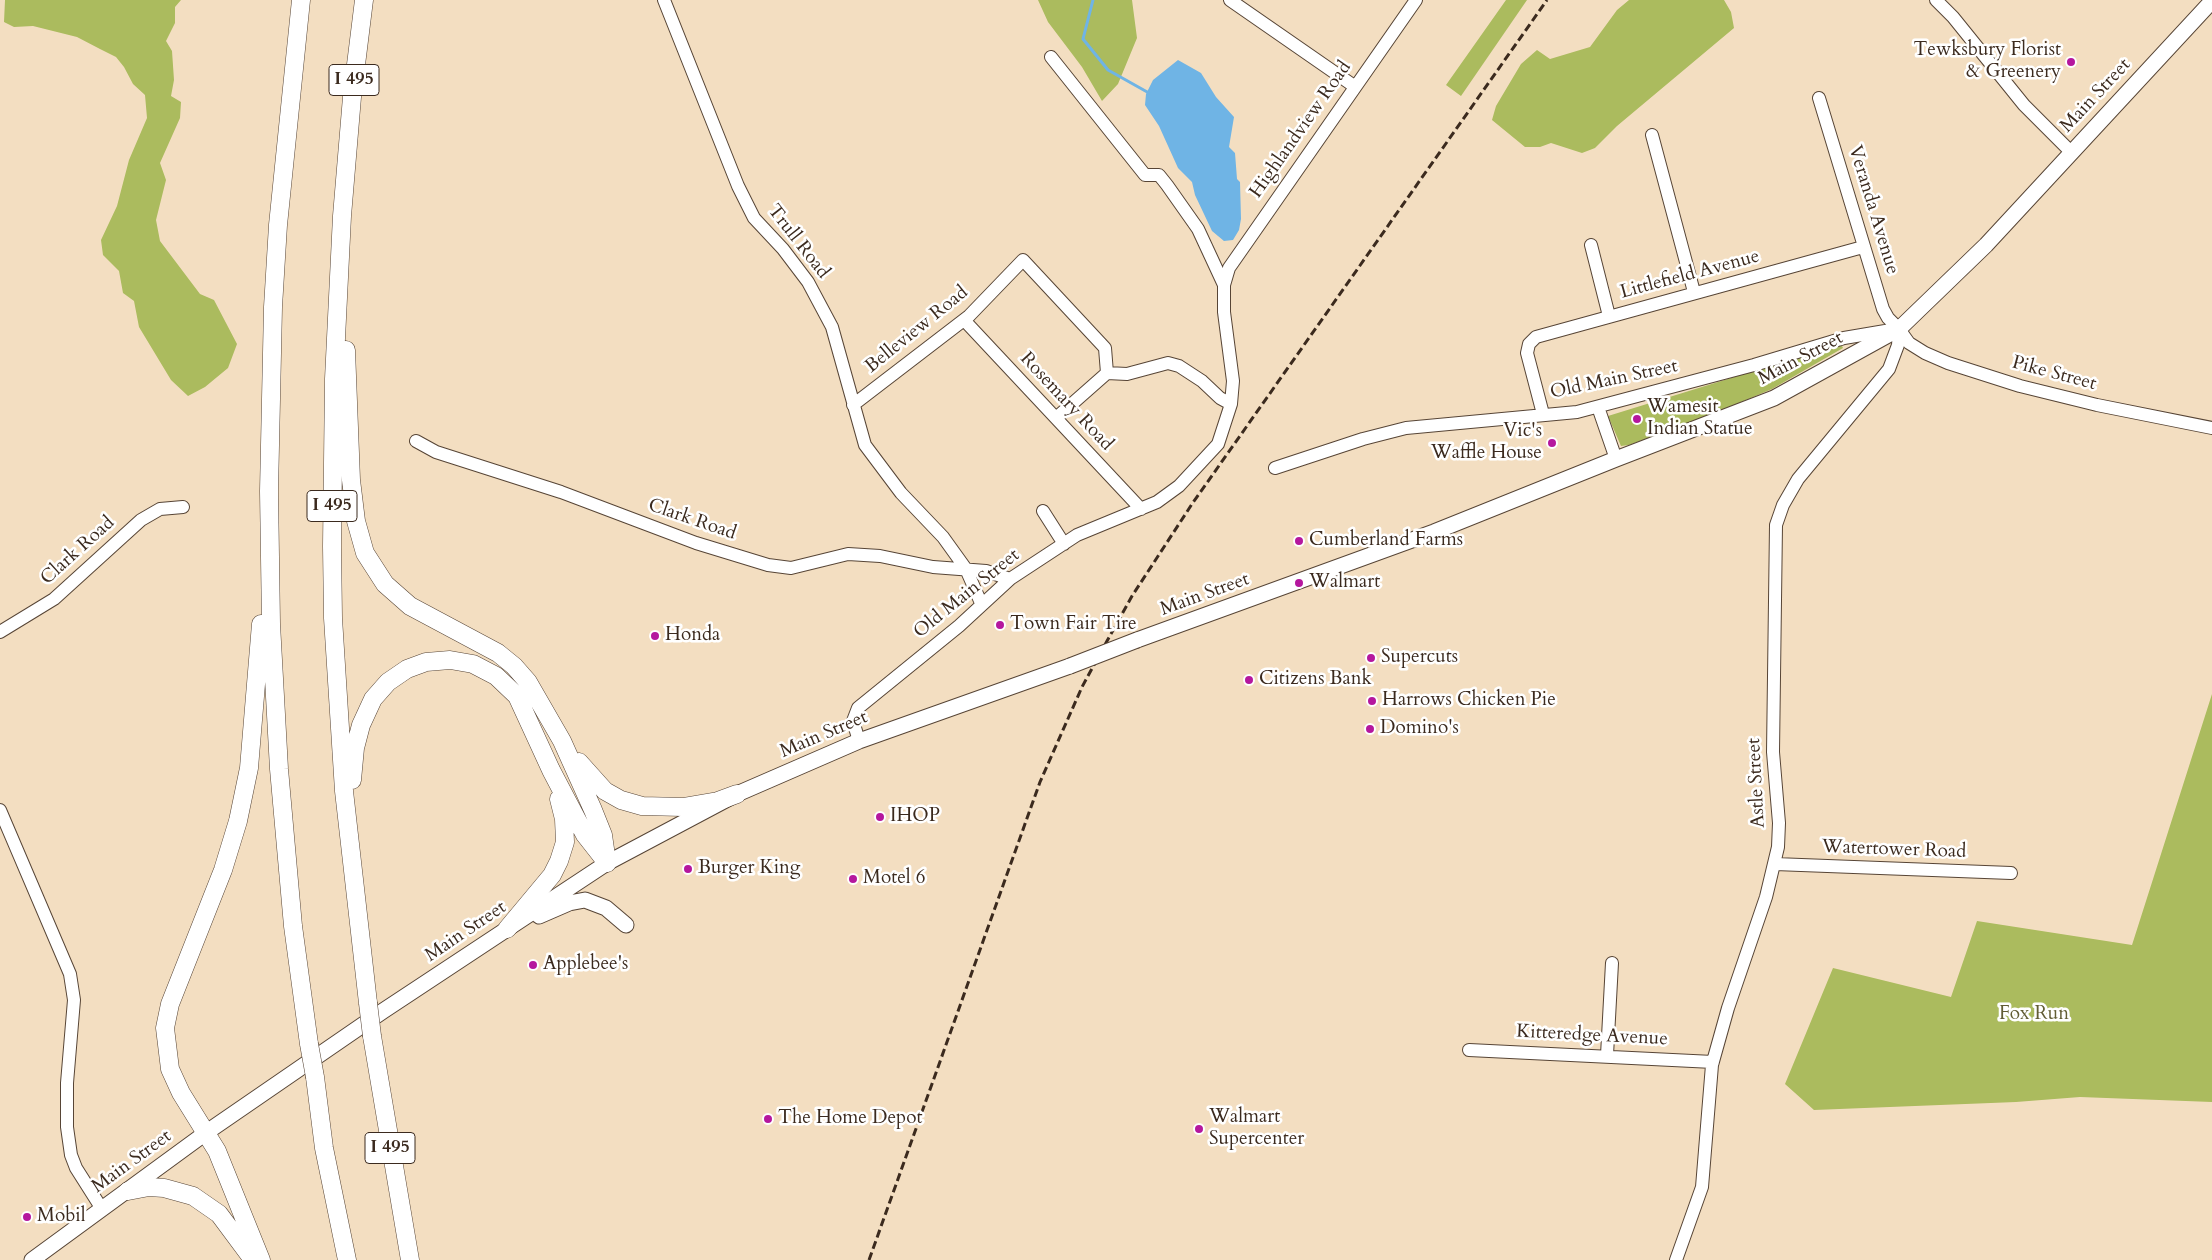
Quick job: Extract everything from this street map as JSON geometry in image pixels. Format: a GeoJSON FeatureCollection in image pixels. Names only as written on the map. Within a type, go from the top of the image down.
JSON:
{"type":"FeatureCollection","features":[{"type":"Feature","properties":{"kind":"highway"},"geometry":{"type":"LineString","coordinates":[[261,1260],[217,1151],[207,1132],[181,1093],[170,1069],[165,1028],[170,1004],[223,870],[238,821],[249,768],[258,680],[268,491],[272,316],[277,234],[300,0]]}},
{"type":"Feature","properties":{"kind":"highway","name":"I 495"},"geometry":{"type":"LineString","coordinates":[[364,0],[346,159],[334,379],[332,528],[338,705],[349,853],[372,1036],[410,1260]]}},
{"type":"Feature","properties":{"kind":"highway"},"geometry":{"type":"LineString","coordinates":[[346,159],[347,401],[354,508],[362,543],[378,575],[410,606],[491,649],[514,666],[532,688],[562,741],[599,823],[606,847],[607,863]]}},
{"type":"Feature","properties":{"kind":"highway"},"geometry":{"type":"LineString","coordinates":[[268,491],[271,624],[279,769],[293,926],[324,1148],[347,1260]]}},
{"type":"Feature","properties":{"kind":"highway"},"geometry":{"type":"LineString","coordinates":[[349,853],[352,773],[361,724],[369,707],[381,688],[395,676],[413,666],[434,660],[459,660],[478,666],[496,676],[520,702],[551,770],[585,835],[607,863]]}},
{"type":"Feature","properties":{"kind":"highway"},"geometry":{"type":"LineString","coordinates":[[562,741],[596,784],[613,796],[630,804],[647,807],[683,807],[718,801],[737,794]]}},
{"type":"Feature","properties":{"kind":"highway"},"geometry":{"type":"LineString","coordinates":[[507,929],[552,875],[565,842],[564,819],[551,770]]}},
{"type":"Feature","properties":{"kind":"highway"},"geometry":{"type":"LineString","coordinates":[[128,1191],[164,1188],[198,1198],[219,1214],[253,1260]]}},
{"type":"Feature","properties":{"kind":"main road","name":"Main Street"},"geometry":{"type":"LineString","coordinates":[[33,1259],[207,1132],[507,929],[607,863],[737,794],[859,741],[1070,666],[1407,542],[1616,458],[1774,398],[1899,329],[1986,245],[2212,1]]}},
{"type":"Feature","properties":{"kind":"main road"},"geometry":{"type":"LineString","coordinates":[[507,929],[569,903],[585,900],[606,908],[626,925]]}},
{"type":"Feature","properties":{"kind":"street","name":"Trull Road"},"geometry":{"type":"LineString","coordinates":[[664,0],[746,202],[762,229],[796,266],[832,327],[865,445],[901,493],[943,537],[966,569],[981,604]]}},
{"type":"Feature","properties":{"kind":"street"},"geometry":{"type":"LineString","coordinates":[[1230,0],[1354,86]]}},
{"type":"Feature","properties":{"kind":"street","name":"Highlandview Road"},"geometry":{"type":"LineString","coordinates":[[1224,285],[1229,268],[1354,86],[1416,0]]}},
{"type":"Feature","properties":{"kind":"street"},"geometry":{"type":"LineString","coordinates":[[1936,0],[2024,105],[2071,152]]}},
{"type":"Feature","properties":{"kind":"street"},"geometry":{"type":"LineString","coordinates":[[1051,57],[1145,175],[1158,176],[1168,185],[1198,229],[1224,285]]}},
{"type":"Feature","properties":{"kind":"street","name":"Veranda Avenue"},"geometry":{"type":"LineString","coordinates":[[1819,98],[1883,309],[1888,318],[1899,329]]}},
{"type":"Feature","properties":{"kind":"street"},"geometry":{"type":"LineString","coordinates":[[1652,135],[1694,292]]}},
{"type":"Feature","properties":{"kind":"street"},"geometry":{"type":"LineString","coordinates":[[1591,245],[1609,316]]}},
{"type":"Feature","properties":{"kind":"street","name":"Littlefield Avenue"},"geometry":{"type":"LineString","coordinates":[[1542,414],[1528,353],[1529,344],[1536,337],[1863,246]]}},
{"type":"Feature","properties":{"kind":"street","name":"Belleview Road"},"geometry":{"type":"LineString","coordinates":[[853,405],[964,320],[1022,260],[1105,348],[1107,373]]}},
{"type":"Feature","properties":{"kind":"street","name":"Old Main Street"},"geometry":{"type":"LineString","coordinates":[[859,741],[853,721],[858,708],[959,626],[1010,579],[1064,544],[1116,518],[1141,510],[1157,502],[1179,486],[1218,444],[1231,404],[1232,374],[1224,312],[1224,285]]}},
{"type":"Feature","properties":{"kind":"street","name":"Rosemary Road"},"geometry":{"type":"LineString","coordinates":[[964,320],[1141,510]]}},
{"type":"Feature","properties":{"kind":"street","name":"Old Main Street"},"geometry":{"type":"LineString","coordinates":[[1275,468],[1363,439],[1406,428],[1577,412],[1754,365],[1844,338],[1899,329]]}},
{"type":"Feature","properties":{"kind":"street","name":"Pike Street"},"geometry":{"type":"LineString","coordinates":[[1899,329],[1915,348],[1960,367],[2049,393],[2212,428]]}},
{"type":"Feature","properties":{"kind":"street","name":"Astle Street"},"geometry":{"type":"LineString","coordinates":[[1676,1260],[1702,1187],[1708,1093],[1713,1062],[1728,1008],[1766,897],[1775,864],[1779,835],[1773,752],[1776,525],[1788,494],[1802,474],[1889,369],[1898,345],[1899,329]]}},
{"type":"Feature","properties":{"kind":"street"},"geometry":{"type":"LineString","coordinates":[[1056,418],[1107,373],[1127,374],[1168,363],[1179,366],[1202,381],[1220,398],[1231,404]]}},
{"type":"Feature","properties":{"kind":"street"},"geometry":{"type":"LineString","coordinates":[[1598,407],[1616,458]]}},
{"type":"Feature","properties":{"kind":"street","name":"Clark Road"},"geometry":{"type":"LineString","coordinates":[[416,441],[436,452],[561,492],[696,543],[768,565],[791,568],[848,554],[880,556],[933,567],[966,569]]}},
{"type":"Feature","properties":{"kind":"street","name":"Clark Road"},"geometry":{"type":"LineString","coordinates":[[2,626],[54,599],[141,520],[160,509],[183,508]]}},
{"type":"Feature","properties":{"kind":"street"},"geometry":{"type":"LineString","coordinates":[[1043,511],[1064,544]]}},
{"type":"Feature","properties":{"kind":"street"},"geometry":{"type":"LineString","coordinates":[[966,569],[986,571],[1010,579]]}},
{"type":"Feature","properties":{"kind":"street"},"geometry":{"type":"LineString","coordinates":[[0,810],[70,974],[74,1000],[67,1083],[67,1127],[71,1155],[76,1168],[102,1209]]}},
{"type":"Feature","properties":{"kind":"street","name":"Watertower Road"},"geometry":{"type":"LineString","coordinates":[[1775,864],[2011,873]]}},
{"type":"Feature","properties":{"kind":"street"},"geometry":{"type":"LineString","coordinates":[[1607,1055],[1612,963]]}},
{"type":"Feature","properties":{"kind":"street","name":"Kitteredge Avenue"},"geometry":{"type":"LineString","coordinates":[[1469,1050],[1607,1055],[1713,1062]]}},
{"type":"Feature","properties":{"kind":"green space"},"geometry":{"type":"Polygon","coordinates":[[[5,0],[181,0],[175,7],[175,23],[166,41],[172,51],[174,80],[171,96],[181,102],[180,118],[160,163],[166,180],[156,220],[160,241],[200,294],[214,300],[237,344],[228,368],[205,387],[188,396],[171,380],[139,327],[134,301],[123,293],[119,271],[103,255],[101,240],[117,206],[129,160],[147,118],[145,95],[133,84],[116,57],[77,37],[33,26],[14,27],[4,22],[5,0]]]}},
{"type":"Feature","properties":{"kind":"green space"},"geometry":{"type":"Polygon","coordinates":[[[1038,0],[1132,0],[1137,38],[1118,84],[1102,101],[1082,67],[1048,22],[1038,0]]]}},
{"type":"Feature","properties":{"kind":"green space"},"geometry":{"type":"Polygon","coordinates":[[[1506,0],[1527,0],[1461,96],[1446,85],[1506,0]]]}},
{"type":"Feature","properties":{"kind":"green space"},"geometry":{"type":"Polygon","coordinates":[[[1629,0],[1724,0],[1731,12],[1734,28],[1617,126],[1595,148],[1582,153],[1551,143],[1540,147],[1525,147],[1492,120],[1496,106],[1521,64],[1537,50],[1550,59],[1590,47],[1617,10],[1629,0]]]}},
{"type":"Feature","properties":{"kind":"green space"},"geometry":{"type":"Polygon","coordinates":[[[1841,344],[1843,348],[1772,389],[1713,414],[1629,445],[1621,446],[1608,416],[1841,344]]]}},
{"type":"Feature","properties":{"kind":"green space","name":"Fox Run"},"geometry":{"type":"Polygon","coordinates":[[[2212,694],[2212,1102],[2080,1097],[2016,1102],[1814,1110],[1785,1084],[1833,968],[1951,997],[1977,921],[2132,945],[2212,694]]]}},
{"type":"Feature","properties":{"kind":"water"},"geometry":{"type":"Polygon","coordinates":[[[1178,60],[1201,73],[1216,97],[1234,117],[1229,147],[1235,153],[1237,179],[1240,182],[1241,219],[1239,230],[1233,240],[1224,241],[1212,231],[1195,195],[1192,182],[1178,168],[1159,126],[1145,105],[1146,94],[1153,80],[1178,60]]]}},
{"type":"Feature","properties":{"kind":"waterway"},"geometry":{"type":"LineString","coordinates":[[1093,0],[1083,39],[1108,70],[1149,93]]}},
{"type":"Feature","properties":{"kind":"railway"},"geometry":{"type":"LineString","coordinates":[[869,1260],[1040,782],[1082,687],[1132,596],[1192,504],[1547,0]]}},
{"type":"Feature","properties":{"kind":"place","name":"Tewksbury Florist & Greenery"},"geometry":{"type":"Point","coordinates":[2071,62]}},
{"type":"Feature","properties":{"kind":"place","name":"Wamesit Indian Statue"},"geometry":{"type":"Point","coordinates":[1637,419]}},
{"type":"Feature","properties":{"kind":"place","name":"Vic's Waffle House"},"geometry":{"type":"Point","coordinates":[1552,443]}},
{"type":"Feature","properties":{"kind":"place","name":"Cumberland Farms"},"geometry":{"type":"Point","coordinates":[1299,541]}},
{"type":"Feature","properties":{"kind":"place","name":"Walmart"},"geometry":{"type":"Point","coordinates":[1299,583]}},
{"type":"Feature","properties":{"kind":"place","name":"Town Fair Tire"},"geometry":{"type":"Point","coordinates":[1000,625]}},
{"type":"Feature","properties":{"kind":"place","name":"Honda"},"geometry":{"type":"Point","coordinates":[655,636]}},
{"type":"Feature","properties":{"kind":"place","name":"Supercuts"},"geometry":{"type":"Point","coordinates":[1371,658]}},
{"type":"Feature","properties":{"kind":"place","name":"Citizens Bank"},"geometry":{"type":"Point","coordinates":[1249,680]}},
{"type":"Feature","properties":{"kind":"place","name":"Harrows Chicken Pie"},"geometry":{"type":"Point","coordinates":[1372,701]}},
{"type":"Feature","properties":{"kind":"place","name":"Domino's"},"geometry":{"type":"Point","coordinates":[1370,729]}},
{"type":"Feature","properties":{"kind":"place","name":"IHOP"},"geometry":{"type":"Point","coordinates":[880,817]}},
{"type":"Feature","properties":{"kind":"place","name":"Burger King"},"geometry":{"type":"Point","coordinates":[688,869]}},
{"type":"Feature","properties":{"kind":"place","name":"Motel 6"},"geometry":{"type":"Point","coordinates":[853,879]}},
{"type":"Feature","properties":{"kind":"place","name":"Applebee's"},"geometry":{"type":"Point","coordinates":[533,965]}},
{"type":"Feature","properties":{"kind":"place","name":"The Home Depot"},"geometry":{"type":"Point","coordinates":[768,1119]}},
{"type":"Feature","properties":{"kind":"place","name":"Walmart Supercenter"},"geometry":{"type":"Point","coordinates":[1199,1129]}},
{"type":"Feature","properties":{"kind":"place","name":"Mobil"},"geometry":{"type":"Point","coordinates":[27,1217]}}]}
